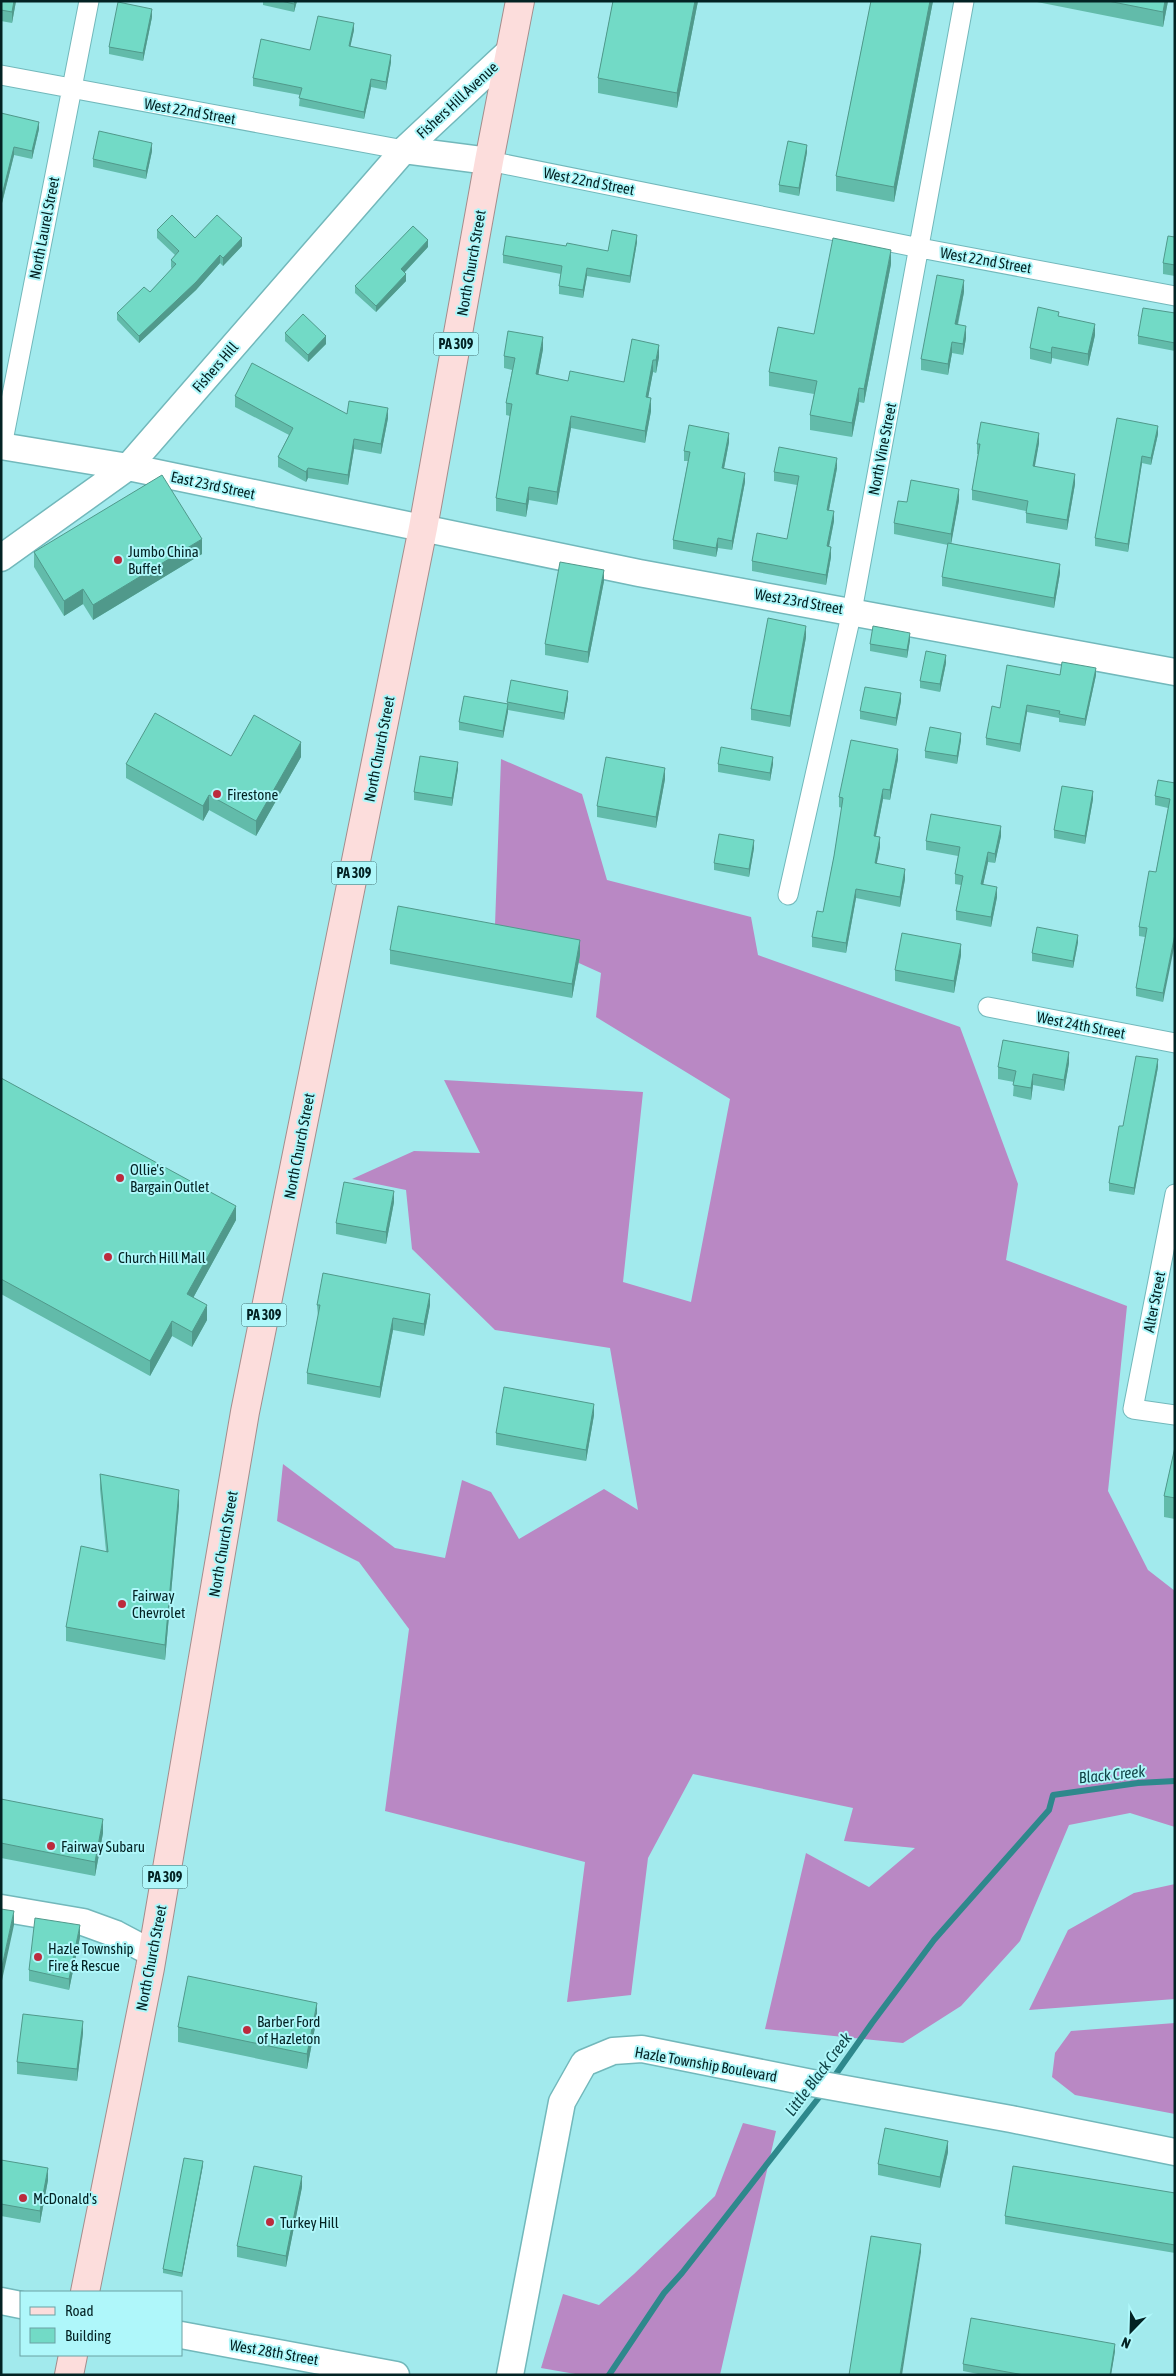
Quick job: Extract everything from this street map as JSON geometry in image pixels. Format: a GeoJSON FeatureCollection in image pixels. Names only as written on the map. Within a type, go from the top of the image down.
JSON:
{"type":"FeatureCollection","features":[{"type":"Feature","properties":{"kind":"main road","name":"North Church Street"},"geometry":{"type":"LineString","coordinates":[[85,2291],[152,1953],[245,1412],[423,528],[489,161],[520,1]]}},
{"type":"Feature","properties":{"kind":"main road"},"geometry":{"type":"LineString","coordinates":[[69,2375],[73,2356]]}},
{"type":"Feature","properties":{"kind":"street","name":"North Laurel Street"},"geometry":{"type":"LineString","coordinates":[[2,449],[88,1]]}},
{"type":"Feature","properties":{"kind":"street","name":"North Vine Street"},"geometry":{"type":"LineString","coordinates":[[788,895],[852,611],[964,1]]}},
{"type":"Feature","properties":{"kind":"street","name":"Fishers Hill Avenue"},"geometry":{"type":"LineString","coordinates":[[404,150],[511,50]]}},
{"type":"Feature","properties":{"kind":"street","name":"West 22nd Street"},"geometry":{"type":"LineString","coordinates":[[1,75],[404,150],[489,161],[920,248],[1175,296]]}},
{"type":"Feature","properties":{"kind":"street","name":"Fishers Hill"},"geometry":{"type":"LineString","coordinates":[[1,558],[128,467],[404,150]]}},
{"type":"Feature","properties":{"kind":"street","name":"East 23rd Street"},"geometry":{"type":"LineString","coordinates":[[2,449],[128,467],[423,528]]}},
{"type":"Feature","properties":{"kind":"street","name":"West 23rd Street"},"geometry":{"type":"LineString","coordinates":[[423,528],[639,573],[1175,672]]}},
{"type":"Feature","properties":{"kind":"street","name":"West 24th Street"},"geometry":{"type":"LineString","coordinates":[[988,1007],[1175,1043]]}},
{"type":"Feature","properties":{"kind":"street","name":"Alter Street"},"geometry":{"type":"LineString","coordinates":[[1175,1194],[1168,1263],[1133,1409],[1175,1415]]}},
{"type":"Feature","properties":{"kind":"street"},"geometry":{"type":"LineString","coordinates":[[1,1908],[83,1922],[116,1934],[152,1953]]}},
{"type":"Feature","properties":{"kind":"street","name":"Hazle Township Boulevard"},"geometry":{"type":"LineString","coordinates":[[510,2375],[562,2102],[584,2063],[613,2051],[642,2049],[1175,2152]]}},
{"type":"Feature","properties":{"kind":"street"},"geometry":{"type":"LineString","coordinates":[[1,2301],[20,2305]]}},
{"type":"Feature","properties":{"kind":"street","name":"West 28th Street"},"geometry":{"type":"LineString","coordinates":[[182,2335],[396,2375]]}},
{"type":"Feature","properties":{"kind":"shaded area"},"geometry":{"type":"Polygon","coordinates":[[[501,759],[582,794],[607,880],[751,917],[758,955],[960,1027],[1018,1184],[1006,1260],[1127,1306],[1108,1491],[1148,1570],[1175,1591],[1175,1827],[1130,1813],[1069,1825],[1020,1941],[961,2006],[903,2043],[765,2029],[806,1853],[869,1887],[915,1848],[844,1841],[853,1808],[693,1774],[648,1858],[631,1995],[567,2002],[585,1862],[385,1811],[409,1629],[359,1562],[277,1521],[283,1464],[395,1548],[445,1558],[462,1480],[491,1492],[519,1539],[604,1489],[638,1510],[610,1348],[495,1330],[412,1249],[406,1190],[352,1179],[414,1151],[480,1153],[444,1080],[643,1092],[623,1282],[691,1302],[730,1099],[596,1017],[601,973],[495,925],[501,759]]]}},
{"type":"Feature","properties":{"kind":"shaded area"},"geometry":{"type":"Polygon","coordinates":[[[1175,1884],[1175,1999],[1029,2010],[1068,1930],[1134,1893],[1175,1884]]]}},
{"type":"Feature","properties":{"kind":"shaded area"},"geometry":{"type":"Polygon","coordinates":[[[1175,2023],[1175,2114],[1075,2095],[1052,2077],[1055,2053],[1071,2031],[1175,2023]]]}},
{"type":"Feature","properties":{"kind":"shaded area"},"geometry":{"type":"Polygon","coordinates":[[[743,2123],[776,2131],[720,2375],[581,2375],[541,2368],[563,2294],[599,2305],[634,2274],[715,2196],[743,2123]]]}},
{"type":"Feature","properties":{"kind":"building"},"geometry":{"type":"Polygon","coordinates":[[[1,1],[14,1],[12,12],[1,10],[1,1]]]}},
{"type":"Feature","properties":{"kind":"building"},"geometry":{"type":"Polygon","coordinates":[[[281,1],[295,1],[294,4],[281,1]]]}},
{"type":"Feature","properties":{"kind":"building"},"geometry":{"type":"Polygon","coordinates":[[[613,1],[695,1],[677,93],[598,78],[613,1]]]}},
{"type":"Feature","properties":{"kind":"building"},"geometry":{"type":"Polygon","coordinates":[[[871,1],[930,1],[894,187],[836,176],[871,1]]]}},
{"type":"Feature","properties":{"kind":"building"},"geometry":{"type":"Polygon","coordinates":[[[1108,1],[1165,1],[1163,12],[1108,1]]]}},
{"type":"Feature","properties":{"kind":"building"},"geometry":{"type":"Polygon","coordinates":[[[118,2],[152,9],[143,53],[109,47],[118,2]]]}},
{"type":"Feature","properties":{"kind":"building"},"geometry":{"type":"Polygon","coordinates":[[[318,16],[354,23],[349,46],[391,55],[386,82],[371,79],[364,112],[299,98],[302,88],[253,78],[261,39],[310,50],[318,16]]]}},
{"type":"Feature","properties":{"kind":"building"},"geometry":{"type":"Polygon","coordinates":[[[1,113],[39,122],[32,151],[14,147],[1,199],[1,113]]]}},
{"type":"Feature","properties":{"kind":"building"},"geometry":{"type":"Polygon","coordinates":[[[99,131],[152,143],[146,171],[93,159],[99,131]]]}},
{"type":"Feature","properties":{"kind":"building"},"geometry":{"type":"Polygon","coordinates":[[[788,141],[807,145],[799,188],[779,185],[788,141]]]}},
{"type":"Feature","properties":{"kind":"building"},"geometry":{"type":"Polygon","coordinates":[[[172,215],[195,238],[217,215],[242,238],[223,258],[220,255],[196,282],[139,336],[117,313],[144,287],[150,292],[176,264],[171,260],[179,251],[157,230],[172,215]]]}},
{"type":"Feature","properties":{"kind":"building"},"geometry":{"type":"Polygon","coordinates":[[[413,226],[428,240],[401,269],[406,274],[376,306],[355,286],[413,226]]]}},
{"type":"Feature","properties":{"kind":"building"},"geometry":{"type":"Polygon","coordinates":[[[612,230],[637,235],[630,276],[587,268],[583,290],[559,286],[562,266],[503,255],[506,236],[566,246],[567,243],[608,251],[612,230]]]}},
{"type":"Feature","properties":{"kind":"building"},"geometry":{"type":"Polygon","coordinates":[[[1168,236],[1175,237],[1175,265],[1163,263],[1168,236]]]}},
{"type":"Feature","properties":{"kind":"building"},"geometry":{"type":"Polygon","coordinates":[[[833,238],[891,250],[864,389],[859,388],[852,423],[810,415],[817,381],[769,372],[778,327],[814,334],[833,238]]]}},
{"type":"Feature","properties":{"kind":"building"},"geometry":{"type":"Polygon","coordinates":[[[937,275],[964,280],[955,324],[966,326],[963,344],[952,342],[948,364],[921,359],[937,275]]]}},
{"type":"Feature","properties":{"kind":"building"},"geometry":{"type":"Polygon","coordinates":[[[1038,307],[1059,312],[1058,316],[1095,324],[1088,354],[1052,347],[1051,353],[1030,348],[1038,307]]]}},
{"type":"Feature","properties":{"kind":"building"},"geometry":{"type":"Polygon","coordinates":[[[1143,308],[1175,313],[1175,343],[1138,336],[1143,308]]]}},
{"type":"Feature","properties":{"kind":"building"},"geometry":{"type":"Polygon","coordinates":[[[303,314],[326,336],[308,355],[285,333],[303,314]]]}},
{"type":"Feature","properties":{"kind":"building"},"geometry":{"type":"Polygon","coordinates":[[[508,331],[543,337],[536,374],[568,381],[570,371],[624,382],[632,339],[659,345],[656,360],[653,360],[646,397],[651,398],[645,431],[571,416],[557,492],[529,487],[526,504],[496,498],[512,404],[506,403],[515,358],[504,356],[508,331]]]}},
{"type":"Feature","properties":{"kind":"building"},"geometry":{"type":"Polygon","coordinates":[[[252,363],[347,414],[349,401],[388,408],[381,444],[354,439],[348,475],[308,468],[306,472],[278,457],[293,428],[235,396],[252,363]]]}},
{"type":"Feature","properties":{"kind":"building"},"geometry":{"type":"Polygon","coordinates":[[[1117,418],[1158,426],[1151,458],[1142,456],[1128,544],[1095,538],[1117,418]]]}},
{"type":"Feature","properties":{"kind":"building"},"geometry":{"type":"Polygon","coordinates":[[[981,422],[1039,433],[1033,466],[1075,474],[1067,520],[1026,513],[1028,501],[972,490],[980,444],[977,444],[981,422]]]}},
{"type":"Feature","properties":{"kind":"building"},"geometry":{"type":"Polygon","coordinates":[[[689,425],[729,433],[722,468],[745,473],[732,541],[718,538],[716,548],[673,540],[690,452],[684,451],[689,425]]]}},
{"type":"Feature","properties":{"kind":"building"},"geometry":{"type":"Polygon","coordinates":[[[779,447],[837,458],[827,510],[834,511],[827,546],[831,547],[826,575],[752,561],[757,533],[787,539],[799,476],[774,472],[779,447]]]}},
{"type":"Feature","properties":{"kind":"building","name":"Jumbo China Buffet"},"geometry":{"type":"Polygon","coordinates":[[[162,475],[202,539],[93,605],[83,589],[64,601],[34,552],[162,475]]]}},
{"type":"Feature","properties":{"kind":"building"},"geometry":{"type":"Polygon","coordinates":[[[911,480],[959,489],[951,534],[894,523],[898,501],[907,502],[911,480]]]}},
{"type":"Feature","properties":{"kind":"building"},"geometry":{"type":"Polygon","coordinates":[[[948,543],[1060,564],[1054,598],[942,577],[948,543]]]}},
{"type":"Feature","properties":{"kind":"building"},"geometry":{"type":"Polygon","coordinates":[[[560,562],[604,570],[588,652],[545,644],[560,562]]]}},
{"type":"Feature","properties":{"kind":"building"},"geometry":{"type":"Polygon","coordinates":[[[768,618],[806,626],[790,716],[751,709],[768,618]]]}},
{"type":"Feature","properties":{"kind":"building"},"geometry":{"type":"Polygon","coordinates":[[[873,626],[910,633],[907,650],[870,644],[873,626]]]}},
{"type":"Feature","properties":{"kind":"building"},"geometry":{"type":"Polygon","coordinates":[[[926,651],[946,655],[940,684],[920,681],[926,651]]]}},
{"type":"Feature","properties":{"kind":"building"},"geometry":{"type":"Polygon","coordinates":[[[1062,662],[1096,668],[1085,719],[1059,714],[1060,711],[1027,705],[1020,744],[986,738],[992,706],[1000,708],[1007,665],[1060,675],[1062,662]]]}},
{"type":"Feature","properties":{"kind":"building"},"geometry":{"type":"Polygon","coordinates":[[[511,680],[568,691],[564,713],[507,702],[511,680]]]}},
{"type":"Feature","properties":{"kind":"building"},"geometry":{"type":"Polygon","coordinates":[[[865,687],[901,693],[896,718],[860,711],[865,687]]]}},
{"type":"Feature","properties":{"kind":"building"},"geometry":{"type":"Polygon","coordinates":[[[464,696],[508,704],[503,731],[459,722],[464,696]]]}},
{"type":"Feature","properties":{"kind":"building","name":"Firestone"},"geometry":{"type":"Polygon","coordinates":[[[155,713],[231,756],[254,715],[301,742],[256,821],[209,795],[203,806],[126,764],[155,713]]]}},
{"type":"Feature","properties":{"kind":"building"},"geometry":{"type":"Polygon","coordinates":[[[930,727],[961,733],[957,756],[925,751],[930,727]]]}},
{"type":"Feature","properties":{"kind":"building"},"geometry":{"type":"Polygon","coordinates":[[[851,740],[898,749],[890,790],[883,789],[874,836],[880,837],[875,863],[905,869],[900,897],[856,889],[846,943],[812,937],[817,911],[823,912],[843,798],[839,797],[851,740]]]}},
{"type":"Feature","properties":{"kind":"building"},"geometry":{"type":"Polygon","coordinates":[[[721,747],[773,757],[770,773],[718,764],[721,747]]]}},
{"type":"Feature","properties":{"kind":"building"},"geometry":{"type":"Polygon","coordinates":[[[420,756],[458,762],[452,798],[414,792],[420,756]]]}},
{"type":"Feature","properties":{"kind":"building"},"geometry":{"type":"Polygon","coordinates":[[[606,757],[665,768],[656,817],[597,806],[606,757]]]}},
{"type":"Feature","properties":{"kind":"building"},"geometry":{"type":"Polygon","coordinates":[[[1158,780],[1175,783],[1175,934],[1163,993],[1136,988],[1147,928],[1139,927],[1149,871],[1156,872],[1170,799],[1155,796],[1158,780]]]}},
{"type":"Feature","properties":{"kind":"building"},"geometry":{"type":"Polygon","coordinates":[[[1062,786],[1093,791],[1085,836],[1054,830],[1062,786]]]}},
{"type":"Feature","properties":{"kind":"building"},"geometry":{"type":"Polygon","coordinates":[[[931,814],[1001,826],[995,854],[988,852],[981,884],[997,887],[991,917],[956,911],[963,876],[955,874],[960,847],[926,841],[931,814]]]}},
{"type":"Feature","properties":{"kind":"building"},"geometry":{"type":"Polygon","coordinates":[[[719,834],[754,840],[749,869],[714,863],[719,834]]]}},
{"type":"Feature","properties":{"kind":"building"},"geometry":{"type":"Polygon","coordinates":[[[398,906],[580,940],[572,984],[390,950],[398,906]]]}},
{"type":"Feature","properties":{"kind":"building"},"geometry":{"type":"Polygon","coordinates":[[[1037,927],[1078,935],[1073,961],[1032,953],[1037,927]]]}},
{"type":"Feature","properties":{"kind":"building"},"geometry":{"type":"Polygon","coordinates":[[[902,933],[961,944],[954,981],[895,970],[902,933]]]}},
{"type":"Feature","properties":{"kind":"building"},"geometry":{"type":"Polygon","coordinates":[[[1003,1040],[1069,1052],[1064,1080],[1033,1074],[1031,1088],[1013,1085],[1016,1071],[998,1067],[1003,1040]]]}},
{"type":"Feature","properties":{"kind":"building"},"geometry":{"type":"Polygon","coordinates":[[[1136,1056],[1158,1059],[1134,1188],[1109,1183],[1119,1126],[1123,1126],[1136,1056]]]}},
{"type":"Feature","properties":{"kind":"building","name":"Church Hill Mall"},"geometry":{"type":"Polygon","coordinates":[[[1,1078],[236,1206],[187,1294],[207,1305],[192,1332],[172,1321],[150,1361],[1,1279],[1,1078]]]}},
{"type":"Feature","properties":{"kind":"building"},"geometry":{"type":"Polygon","coordinates":[[[344,1182],[394,1191],[386,1232],[336,1223],[344,1182]]]}},
{"type":"Feature","properties":{"kind":"building"},"geometry":{"type":"Polygon","coordinates":[[[323,1273],[430,1294],[424,1324],[393,1318],[380,1387],[307,1373],[320,1305],[317,1305],[323,1273]]]}},
{"type":"Feature","properties":{"kind":"building"},"geometry":{"type":"Polygon","coordinates":[[[504,1387],[594,1404],[586,1450],[496,1433],[504,1387]]]}},
{"type":"Feature","properties":{"kind":"building"},"geometry":{"type":"Polygon","coordinates":[[[1175,1447],[1175,1498],[1164,1496],[1175,1447]]]}},
{"type":"Feature","properties":{"kind":"building","name":"Fairway Chevrolet"},"geometry":{"type":"Polygon","coordinates":[[[100,1474],[179,1490],[165,1645],[66,1627],[81,1546],[108,1552],[100,1474]]]}},
{"type":"Feature","properties":{"kind":"building","name":"Fairway Subaru"},"geometry":{"type":"Polygon","coordinates":[[[1,1799],[103,1819],[95,1862],[1,1843],[1,1799]]]}},
{"type":"Feature","properties":{"kind":"building"},"geometry":{"type":"Polygon","coordinates":[[[1,1909],[14,1911],[1,1971],[1,1909]]]}},
{"type":"Feature","properties":{"kind":"building"},"geometry":{"type":"Polygon","coordinates":[[[35,1918],[80,1925],[69,1979],[29,1970],[35,1918]]]}},
{"type":"Feature","properties":{"kind":"building","name":"Barber Ford of Hazleton"},"geometry":{"type":"Polygon","coordinates":[[[188,1976],[317,2003],[307,2054],[178,2027],[188,1976]]]}},
{"type":"Feature","properties":{"kind":"building"},"geometry":{"type":"Polygon","coordinates":[[[23,2014],[83,2021],[77,2069],[17,2062],[23,2014]]]}},
{"type":"Feature","properties":{"kind":"building"},"geometry":{"type":"Polygon","coordinates":[[[885,2128],[948,2141],[940,2177],[878,2164],[885,2128]]]}},
{"type":"Feature","properties":{"kind":"building"},"geometry":{"type":"Polygon","coordinates":[[[184,2158],[203,2161],[182,2273],[163,2269],[184,2158]]]}},
{"type":"Feature","properties":{"kind":"building","name":"McDonald's"},"geometry":{"type":"Polygon","coordinates":[[[1,2160],[48,2168],[40,2211],[1,2204],[1,2160]]]}},
{"type":"Feature","properties":{"kind":"building","name":"Turkey Hill"},"geometry":{"type":"Polygon","coordinates":[[[254,2166],[302,2176],[286,2256],[237,2246],[254,2166]]]}},
{"type":"Feature","properties":{"kind":"building"},"geometry":{"type":"Polygon","coordinates":[[[1013,2166],[1175,2193],[1175,2245],[1005,2216],[1013,2166]]]}},
{"type":"Feature","properties":{"kind":"building"},"geometry":{"type":"Polygon","coordinates":[[[871,2236],[921,2244],[900,2375],[849,2375],[871,2236]]]}},
{"type":"Feature","properties":{"kind":"building"},"geometry":{"type":"Polygon","coordinates":[[[971,2318],[1115,2344],[1110,2375],[1024,2375],[963,2364],[971,2318]]]}},
{"type":"Feature","properties":{"kind":"waterway","name":"Little Black Creek"},"geometry":{"type":"LineString","coordinates":[[831,2081],[934,1940],[1049,1810],[1053,1795],[1138,1783],[1175,1781]]}},
{"type":"Feature","properties":{"kind":"waterway","name":"Little Black Creek"},"geometry":{"type":"LineString","coordinates":[[609,2375],[664,2293],[682,2273],[824,2091]]}},
{"type":"Feature","properties":{"kind":"place","name":"Jumbo China Buffet"},"geometry":{"type":"Point","coordinates":[118,560]}},
{"type":"Feature","properties":{"kind":"place","name":"Firestone"},"geometry":{"type":"Point","coordinates":[217,794]}},
{"type":"Feature","properties":{"kind":"place","name":"Ollie's Bargain Outlet"},"geometry":{"type":"Point","coordinates":[120,1178]}},
{"type":"Feature","properties":{"kind":"place","name":"Church Hill Mall"},"geometry":{"type":"Point","coordinates":[108,1257]}},
{"type":"Feature","properties":{"kind":"place","name":"Fairway Chevrolet"},"geometry":{"type":"Point","coordinates":[122,1604]}},
{"type":"Feature","properties":{"kind":"place","name":"Fairway Subaru"},"geometry":{"type":"Point","coordinates":[51,1846]}},
{"type":"Feature","properties":{"kind":"place","name":"Hazle Township Fire & Rescue"},"geometry":{"type":"Point","coordinates":[38,1957]}},
{"type":"Feature","properties":{"kind":"place","name":"Barber Ford of Hazleton"},"geometry":{"type":"Point","coordinates":[247,2030]}},
{"type":"Feature","properties":{"kind":"place","name":"McDonald's"},"geometry":{"type":"Point","coordinates":[23,2198]}},
{"type":"Feature","properties":{"kind":"place","name":"Turkey Hill"},"geometry":{"type":"Point","coordinates":[270,2222]}},
{"type":"Feature","properties":{"kind":"water label","name":"Black Creek"},"geometry":{"type":"Point","coordinates":[1112,1774]}}]}
